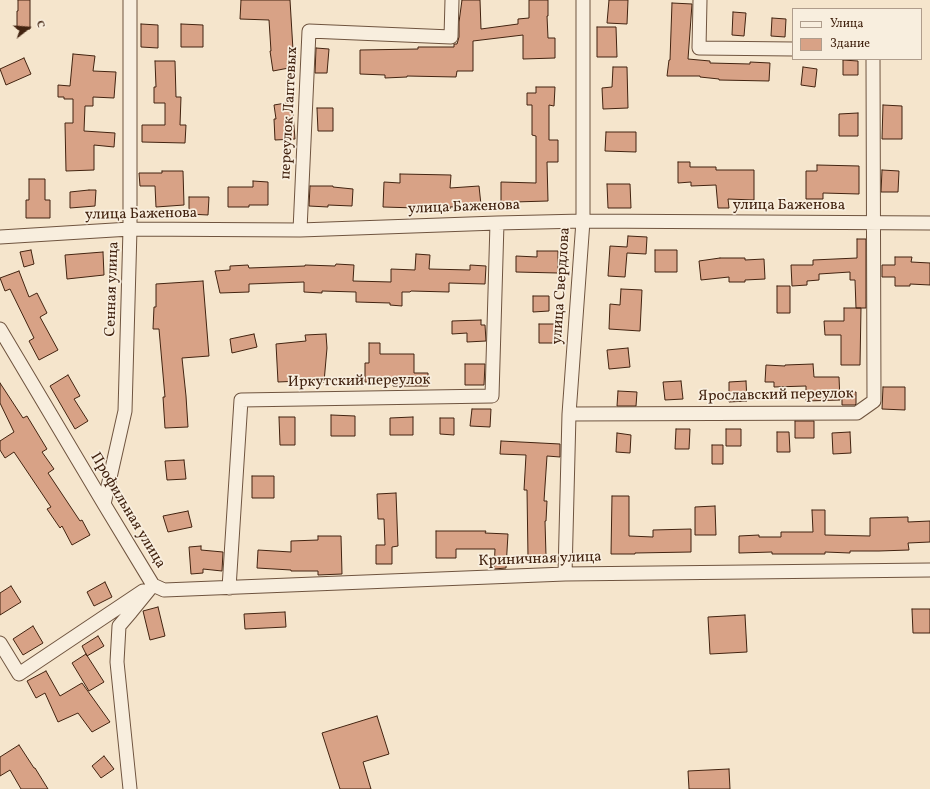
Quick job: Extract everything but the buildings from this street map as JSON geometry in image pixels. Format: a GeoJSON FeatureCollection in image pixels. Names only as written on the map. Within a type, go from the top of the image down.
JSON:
{"type":"FeatureCollection","features":[{"type":"Feature","properties":{"kind":"street","name":"Сенная улица"},"geometry":{"type":"LineString","coordinates":[[104,504],[125,411],[130,229],[130,0]]}},
{"type":"Feature","properties":{"kind":"street","name":"переулок Лаптевых"},"geometry":{"type":"LineString","coordinates":[[300,230],[309,31],[451,36],[452,0]]}},
{"type":"Feature","properties":{"kind":"street","name":"улица Свердлова"},"geometry":{"type":"LineString","coordinates":[[565,574],[569,414],[583,220],[583,0]]}},
{"type":"Feature","properties":{"kind":"street"},"geometry":{"type":"LineString","coordinates":[[700,0],[698,48],[792,49]]}},
{"type":"Feature","properties":{"kind":"street"},"geometry":{"type":"LineString","coordinates":[[873,60],[874,223]]}},
{"type":"Feature","properties":{"kind":"street","name":"улица Баженова"},"geometry":{"type":"LineString","coordinates":[[0,237],[130,229],[300,230],[583,220],[930,223]]}},
{"type":"Feature","properties":{"kind":"street","name":"Иркутский переулок"},"geometry":{"type":"LineString","coordinates":[[229,588],[242,400],[492,396],[496,222]]}},
{"type":"Feature","properties":{"kind":"street","name":"Ярославский переулок"},"geometry":{"type":"LineString","coordinates":[[569,414],[857,414],[874,401],[874,223]]}},
{"type":"Feature","properties":{"kind":"street","name":"Профильная улица"},"geometry":{"type":"LineString","coordinates":[[0,329],[153,585],[132,612],[118,626],[117,662],[130,789]]}},
{"type":"Feature","properties":{"kind":"street","name":"Криничная улица"},"geometry":{"type":"LineString","coordinates":[[153,585],[164,590],[565,574],[930,570]]}},
{"type":"Feature","properties":{"kind":"street"},"geometry":{"type":"LineString","coordinates":[[0,643],[19,674],[153,585]]}}]}
